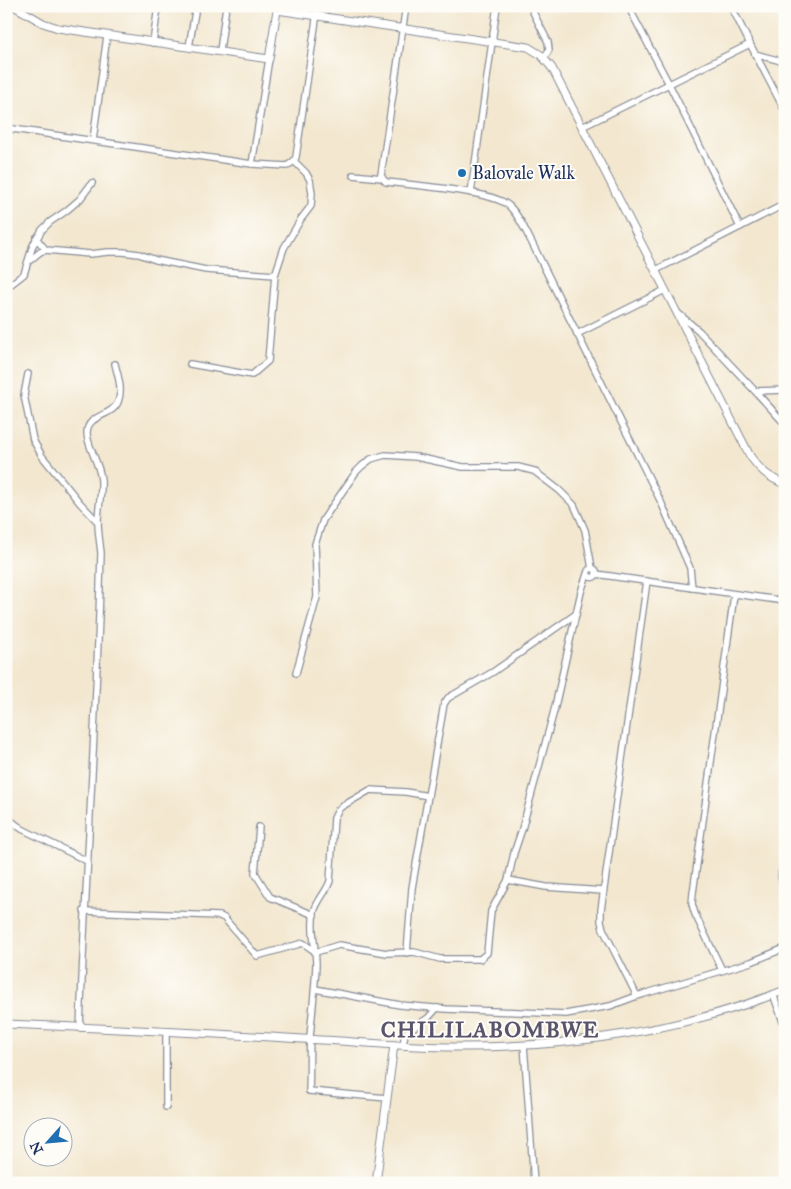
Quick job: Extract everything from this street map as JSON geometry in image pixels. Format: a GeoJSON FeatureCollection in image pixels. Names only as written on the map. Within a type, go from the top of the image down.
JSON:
{"type":"FeatureCollection","features":[{"type":"Feature","properties":{"kind":"street"},"geometry":{"type":"LineString","coordinates":[[14,6],[43,23],[58,28],[269,58]]}},
{"type":"Feature","properties":{"kind":"street"},"geometry":{"type":"LineString","coordinates":[[153,43],[158,6]]}},
{"type":"Feature","properties":{"kind":"street"},"geometry":{"type":"LineString","coordinates":[[189,47],[196,6]]}},
{"type":"Feature","properties":{"kind":"street"},"geometry":{"type":"LineString","coordinates":[[220,51],[226,6]]}},
{"type":"Feature","properties":{"kind":"street"},"geometry":{"type":"LineString","coordinates":[[6,128],[36,134],[93,140],[252,164],[287,166],[294,161],[318,6]]}},
{"type":"Feature","properties":{"kind":"street"},"geometry":{"type":"LineString","coordinates":[[382,178],[406,6]]}},
{"type":"Feature","properties":{"kind":"street"},"geometry":{"type":"LineString","coordinates":[[471,193],[497,6]]}},
{"type":"Feature","properties":{"kind":"street"},"geometry":{"type":"LineString","coordinates":[[530,6],[550,46],[544,58]]}},
{"type":"Feature","properties":{"kind":"street"},"geometry":{"type":"LineString","coordinates":[[628,6],[740,227]]}},
{"type":"Feature","properties":{"kind":"street"},"geometry":{"type":"LineString","coordinates":[[731,6],[755,54],[783,103],[785,111]]}},
{"type":"Feature","properties":{"kind":"street"},"geometry":{"type":"LineString","coordinates":[[252,164],[277,8],[528,46],[544,58],[552,68],[750,456],[763,473],[771,479],[785,484]]}},
{"type":"Feature","properties":{"kind":"street"},"geometry":{"type":"LineString","coordinates":[[93,140],[107,36]]}},
{"type":"Feature","properties":{"kind":"street"},"geometry":{"type":"LineString","coordinates":[[582,127],[750,44]]}},
{"type":"Feature","properties":{"kind":"street"},"geometry":{"type":"LineString","coordinates":[[755,54],[785,62]]}},
{"type":"Feature","properties":{"kind":"street"},"geometry":{"type":"LineString","coordinates":[[190,364],[252,375],[268,361],[275,275],[284,248],[310,206],[312,193],[310,180],[294,161]]}},
{"type":"Feature","properties":{"kind":"street"},"geometry":{"type":"LineString","coordinates":[[353,175],[382,178],[386,182],[471,193],[502,200],[514,211],[578,334],[679,542],[691,573],[692,588]]}},
{"type":"Feature","properties":{"kind":"street"},"geometry":{"type":"LineString","coordinates":[[6,288],[24,274],[36,238],[50,222],[66,212],[80,199],[92,183]]}},
{"type":"Feature","properties":{"kind":"street"},"geometry":{"type":"LineString","coordinates":[[656,270],[785,204]]}},
{"type":"Feature","properties":{"kind":"street"},"geometry":{"type":"LineString","coordinates":[[36,238],[46,250]]}},
{"type":"Feature","properties":{"kind":"street"},"geometry":{"type":"LineString","coordinates":[[28,262],[40,252],[46,250],[90,254],[123,252],[206,270],[275,275]]}},
{"type":"Feature","properties":{"kind":"street"},"geometry":{"type":"LineString","coordinates":[[578,334],[666,290]]}},
{"type":"Feature","properties":{"kind":"street"},"geometry":{"type":"LineString","coordinates":[[676,312],[699,331],[785,424]]}},
{"type":"Feature","properties":{"kind":"street"},"geometry":{"type":"LineString","coordinates":[[80,1028],[101,553],[98,522],[101,477],[87,433],[89,423],[93,419],[110,411],[118,403],[120,387],[115,364]]}},
{"type":"Feature","properties":{"kind":"street"},"geometry":{"type":"LineString","coordinates":[[28,374],[24,395],[33,440],[42,456],[98,522]]}},
{"type":"Feature","properties":{"kind":"street"},"geometry":{"type":"LineString","coordinates":[[755,391],[785,390]]}},
{"type":"Feature","properties":{"kind":"street"},"geometry":{"type":"LineString","coordinates":[[296,672],[317,597],[315,544],[317,537],[324,520],[349,482],[362,466],[371,459],[385,455],[416,457],[463,467],[518,467],[534,471],[559,490],[574,505],[584,530],[592,568],[596,570],[596,574]]}},
{"type":"Feature","properties":{"kind":"street"},"geometry":{"type":"LineString","coordinates":[[316,952],[339,945],[387,953],[414,952],[440,959],[480,959],[487,953],[492,911],[508,880],[554,710],[587,574],[589,569],[592,568]]}},
{"type":"Feature","properties":{"kind":"street"},"geometry":{"type":"LineString","coordinates":[[587,574],[593,577],[596,574],[785,601]]}},
{"type":"Feature","properties":{"kind":"street"},"geometry":{"type":"LineString","coordinates":[[637,996],[603,929],[601,921],[603,891],[647,581]]}},
{"type":"Feature","properties":{"kind":"street"},"geometry":{"type":"LineString","coordinates":[[722,970],[695,914],[692,904],[692,893],[734,595]]}},
{"type":"Feature","properties":{"kind":"street"},"geometry":{"type":"LineString","coordinates":[[407,953],[412,888],[444,704],[448,698],[493,672],[577,614]]}},
{"type":"Feature","properties":{"kind":"street"},"geometry":{"type":"LineString","coordinates":[[387,1098],[309,1091],[310,1039],[315,989],[314,915],[318,902],[326,892],[330,881],[334,818],[338,810],[370,790],[406,792],[428,796]]}},
{"type":"Feature","properties":{"kind":"street"},"geometry":{"type":"LineString","coordinates":[[6,817],[22,829],[87,861]]}},
{"type":"Feature","properties":{"kind":"street"},"geometry":{"type":"LineString","coordinates":[[259,827],[255,873],[270,897],[314,915]]}},
{"type":"Feature","properties":{"kind":"street"},"geometry":{"type":"LineString","coordinates":[[785,851],[781,876],[785,897]]}},
{"type":"Feature","properties":{"kind":"street"},"geometry":{"type":"LineString","coordinates":[[508,880],[546,887],[603,891]]}},
{"type":"Feature","properties":{"kind":"street"},"geometry":{"type":"LineString","coordinates":[[84,911],[220,916],[224,918],[256,956],[304,943],[316,952]]}},
{"type":"Feature","properties":{"kind":"street"},"geometry":{"type":"LineString","coordinates":[[315,989],[384,1002],[437,1008],[566,1014],[610,1006],[637,996],[751,962],[785,948]]}},
{"type":"Feature","properties":{"kind":"street"},"geometry":{"type":"LineString","coordinates":[[6,1024],[462,1048],[524,1045],[601,1037],[650,1029],[703,1016],[785,990]]}},
{"type":"Feature","properties":{"kind":"street"},"geometry":{"type":"LineString","coordinates":[[773,994],[785,1027]]}},
{"type":"Feature","properties":{"kind":"street"},"geometry":{"type":"LineString","coordinates":[[403,1045],[404,1033],[424,1021],[437,1008]]}},
{"type":"Feature","properties":{"kind":"street"},"geometry":{"type":"LineString","coordinates":[[166,1032],[166,1106]]}},
{"type":"Feature","properties":{"kind":"street"},"geometry":{"type":"LineString","coordinates":[[376,1183],[394,1045]]}},
{"type":"Feature","properties":{"kind":"street"},"geometry":{"type":"LineString","coordinates":[[524,1045],[534,1183]]}},
{"type":"Feature","properties":{"kind":"place","name":"Balovale Walk"},"geometry":{"type":"Point","coordinates":[462,173]}},
{"type":"Feature","properties":{"kind":"district","name":"CHILILABOMBWE"},"geometry":{"type":"Point","coordinates":[490,1029]}}]}
